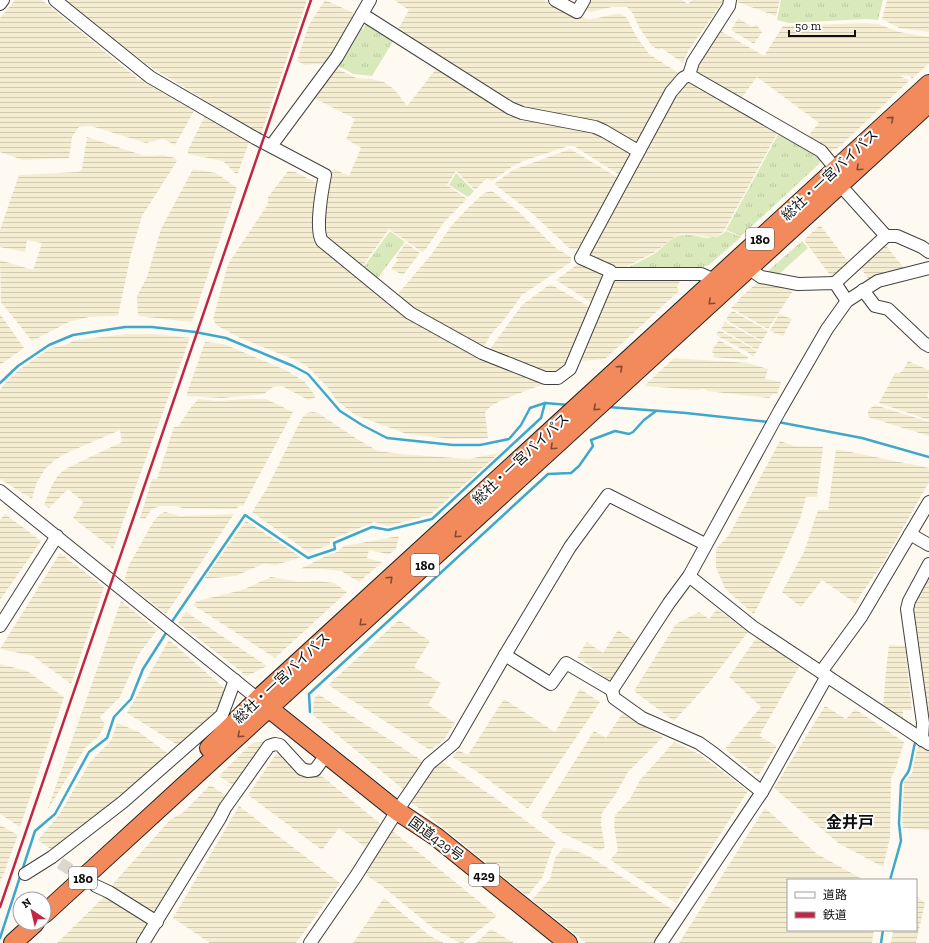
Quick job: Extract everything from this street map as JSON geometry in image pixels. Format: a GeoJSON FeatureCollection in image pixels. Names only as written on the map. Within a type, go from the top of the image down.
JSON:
{"type":"FeatureCollection","features":[{"type":"Feature","properties":{"kind":"highway","name":"総社・一宮バイパス"},"geometry":{"type":"LineString","coordinates":[[52,907],[121,842],[180,776],[264,704],[610,395],[724,278],[748,268],[929,84]]}},
{"type":"Feature","properties":{"kind":"highway","name":"総社・一宮バイパス"},"geometry":{"type":"LineString","coordinates":[[264,704],[591,394],[838,177],[929,103]]}},
{"type":"Feature","properties":{"kind":"highway","name":"国道429号"},"geometry":{"type":"LineString","coordinates":[[264,704],[397,811],[435,836],[568,943]]}},
{"type":"Feature","properties":{"kind":"highway","name":"国道429号"},"geometry":{"type":"LineString","coordinates":[[397,811],[430,846],[550,943]]}},
{"type":"Feature","properties":{"kind":"highway"},"geometry":{"type":"LineString","coordinates":[[14,943],[27,931]]}},
{"type":"Feature","properties":{"kind":"street"},"geometry":{"type":"LineString","coordinates":[[0,4],[3,0]]}},
{"type":"Feature","properties":{"kind":"street"},"geometry":{"type":"LineString","coordinates":[[271,146],[337,57],[370,0]]}},
{"type":"Feature","properties":{"kind":"street"},"geometry":{"type":"LineString","coordinates":[[555,0],[577,12],[584,0]]}},
{"type":"Feature","properties":{"kind":"street"},"geometry":{"type":"LineString","coordinates":[[724,278],[701,274],[612,274],[610,271],[581,258],[671,92],[683,78],[689,75],[693,62],[729,6],[730,0]]}},
{"type":"Feature","properties":{"kind":"street"},"geometry":{"type":"LineString","coordinates":[[58,1],[150,77],[324,175],[320,198],[319,233],[322,241],[410,313],[482,353],[523,370],[550,379],[558,378],[570,369],[609,277],[612,274]]}},
{"type":"Feature","properties":{"kind":"street"},"geometry":{"type":"LineString","coordinates":[[362,14],[510,108],[522,113],[594,127],[604,131],[638,151]]}},
{"type":"Feature","properties":{"kind":"street"},"geometry":{"type":"LineString","coordinates":[[689,75],[821,151],[838,177],[886,236]]}},
{"type":"Feature","properties":{"kind":"street"},"geometry":{"type":"LineString","coordinates":[[748,268],[762,277],[798,284],[835,283],[886,236],[897,236],[922,247],[929,252]]}},
{"type":"Feature","properties":{"kind":"street"},"geometry":{"type":"LineString","coordinates":[[612,690],[669,603],[689,576],[705,544],[779,412],[827,329],[847,300],[878,281],[929,268]]}},
{"type":"Feature","properties":{"kind":"street"},"geometry":{"type":"LineString","coordinates":[[835,283],[847,300]]}},
{"type":"Feature","properties":{"kind":"street"},"geometry":{"type":"LineString","coordinates":[[862,290],[875,306],[888,309],[924,344],[929,346]]}},
{"type":"Feature","properties":{"kind":"street"},"geometry":{"type":"LineString","coordinates":[[0,491],[264,704]]}},
{"type":"Feature","properties":{"kind":"street"},"geometry":{"type":"LineString","coordinates":[[310,943],[356,876],[429,764],[454,743],[570,547],[608,495],[705,544]]}},
{"type":"Feature","properties":{"kind":"street"},"geometry":{"type":"LineString","coordinates":[[661,943],[762,792],[824,674],[861,617],[929,502]]}},
{"type":"Feature","properties":{"kind":"street"},"geometry":{"type":"LineString","coordinates":[[910,534],[929,545]]}},
{"type":"Feature","properties":{"kind":"street"},"geometry":{"type":"LineString","coordinates":[[0,626],[57,536]]}},
{"type":"Feature","properties":{"kind":"street"},"geometry":{"type":"LineString","coordinates":[[689,576],[753,627],[921,739],[923,723],[907,609],[909,601],[929,564]]}},
{"type":"Feature","properties":{"kind":"street"},"geometry":{"type":"LineString","coordinates":[[505,656],[551,684],[566,663],[612,690],[614,698],[642,718],[699,743],[762,792]]}},
{"type":"Feature","properties":{"kind":"street"},"geometry":{"type":"LineString","coordinates":[[25,874],[56,860],[222,715],[235,680]]}},
{"type":"Feature","properties":{"kind":"street"},"geometry":{"type":"LineString","coordinates":[[143,943],[225,808],[269,746],[275,744],[280,745],[302,769],[308,772],[315,770],[326,755]]}},
{"type":"Feature","properties":{"kind":"street"},"geometry":{"type":"LineString","coordinates":[[96,886],[109,892],[157,922]]}},
{"type":"Feature","properties":{"kind":"shaded area"},"geometry":{"type":"Polygon","coordinates":[[[15,0],[42,0],[138,79],[194,111],[175,145],[163,139],[146,143],[91,126],[79,127],[72,137],[69,158],[23,160],[0,152],[0,18],[15,0]]]}},
{"type":"Feature","properties":{"kind":"shaded area"},"geometry":{"type":"Polygon","coordinates":[[[307,0],[261,134],[146,64],[67,1],[307,0]]]}},
{"type":"Feature","properties":{"kind":"shaded area"},"geometry":{"type":"Polygon","coordinates":[[[325,0],[356,14],[329,63],[305,65],[297,61],[301,48],[309,25],[325,0]]]}},
{"type":"Feature","properties":{"kind":"shaded area"},"geometry":{"type":"Polygon","coordinates":[[[394,0],[544,0],[563,12],[588,19],[621,14],[627,18],[636,36],[649,54],[677,72],[679,75],[636,145],[518,107],[397,31],[409,10],[394,0]]]}},
{"type":"Feature","properties":{"kind":"shaded area"},"geometry":{"type":"Polygon","coordinates":[[[589,0],[682,0],[688,4],[692,0],[724,0],[688,51],[683,63],[661,48],[659,50],[652,46],[640,29],[633,14],[627,7],[612,7],[591,12],[584,10],[589,0]]]}},
{"type":"Feature","properties":{"kind":"shaded area"},"geometry":{"type":"Polygon","coordinates":[[[738,0],[780,0],[776,16],[737,2],[738,0]]]}},
{"type":"Feature","properties":{"kind":"shaded area"},"geometry":{"type":"Polygon","coordinates":[[[887,0],[929,0],[929,32],[899,28],[882,19],[887,0]]]}},
{"type":"Feature","properties":{"kind":"shaded area"},"geometry":{"type":"Polygon","coordinates":[[[738,18],[752,27],[756,24],[762,32],[754,44],[731,30],[738,18]]]}},
{"type":"Feature","properties":{"kind":"shaded area"},"geometry":{"type":"Polygon","coordinates":[[[865,23],[878,24],[899,32],[929,37],[929,63],[912,79],[910,76],[902,75],[901,77],[909,81],[839,147],[831,151],[806,138],[819,123],[757,77],[739,101],[697,75],[695,71],[717,30],[764,56],[783,26],[865,23]]]}},
{"type":"Feature","properties":{"kind":"shaded area"},"geometry":{"type":"Polygon","coordinates":[[[336,68],[356,78],[372,79],[384,82],[395,90],[407,106],[436,69],[441,70],[508,112],[593,131],[631,151],[630,158],[621,174],[618,174],[574,146],[569,146],[526,160],[513,166],[492,181],[487,178],[475,190],[456,171],[447,185],[467,199],[444,222],[426,249],[422,252],[389,229],[362,267],[329,241],[322,231],[330,174],[334,169],[349,176],[361,148],[346,139],[355,119],[314,98],[336,68]]]}},
{"type":"Feature","properties":{"kind":"shaded area"},"geometry":{"type":"Polygon","coordinates":[[[685,80],[691,80],[778,132],[724,231],[714,238],[691,234],[680,234],[655,252],[626,267],[618,269],[591,257],[588,251],[685,80]]]}},
{"type":"Feature","properties":{"kind":"shaded area"},"geometry":{"type":"Polygon","coordinates":[[[205,116],[247,139],[249,142],[238,173],[236,174],[223,161],[188,154],[188,150],[205,116]]]}},
{"type":"Feature","properties":{"kind":"shaded area"},"geometry":{"type":"Polygon","coordinates":[[[87,137],[145,156],[163,155],[175,158],[177,161],[142,216],[131,254],[118,316],[89,317],[69,322],[32,341],[1,302],[0,260],[33,270],[42,243],[27,240],[25,252],[0,247],[0,230],[19,175],[78,172],[82,169],[87,137]]]}},
{"type":"Feature","properties":{"kind":"shaded area"},"geometry":{"type":"Polygon","coordinates":[[[570,149],[617,177],[619,181],[578,248],[574,249],[569,248],[533,214],[494,184],[513,170],[570,149]]]}},
{"type":"Feature","properties":{"kind":"shaded area"},"geometry":{"type":"Polygon","coordinates":[[[193,169],[216,173],[237,188],[192,322],[138,316],[137,296],[147,277],[161,229],[193,169]]]}},
{"type":"Feature","properties":{"kind":"shaded area"},"geometry":{"type":"Polygon","coordinates":[[[288,171],[295,172],[319,184],[315,233],[414,320],[546,383],[500,401],[490,407],[485,412],[488,438],[451,439],[407,434],[355,415],[336,400],[329,389],[309,368],[298,361],[240,338],[216,325],[213,319],[228,264],[268,204],[268,197],[288,171]]]}},
{"type":"Feature","properties":{"kind":"shaded area"},"geometry":{"type":"Polygon","coordinates":[[[492,191],[519,212],[556,248],[571,257],[571,262],[522,295],[503,321],[491,334],[483,348],[416,312],[397,295],[431,255],[452,225],[484,193],[492,191]]]}},
{"type":"Feature","properties":{"kind":"shaded area"},"geometry":{"type":"Polygon","coordinates":[[[820,225],[850,264],[833,279],[804,240],[820,225]]]}},
{"type":"Feature","properties":{"kind":"shaded area"},"geometry":{"type":"Polygon","coordinates":[[[883,242],[904,268],[871,282],[858,265],[883,242]]]}},
{"type":"Feature","properties":{"kind":"shaded area"},"geometry":{"type":"Polygon","coordinates":[[[406,243],[420,253],[403,275],[391,269],[398,260],[396,257],[406,243]]]}},
{"type":"Feature","properties":{"kind":"shaded area"},"geometry":{"type":"Polygon","coordinates":[[[583,262],[607,272],[595,305],[556,280],[583,262]]]}},
{"type":"Feature","properties":{"kind":"shaded area"},"geometry":{"type":"Polygon","coordinates":[[[681,279],[677,287],[679,291],[605,359],[581,361],[578,358],[611,280],[681,279]]]}},
{"type":"Feature","properties":{"kind":"shaded area"},"geometry":{"type":"Polygon","coordinates":[[[759,281],[796,286],[768,329],[731,308],[759,281]]]}},
{"type":"Feature","properties":{"kind":"shaded area"},"geometry":{"type":"Polygon","coordinates":[[[549,285],[552,285],[593,309],[569,365],[556,376],[487,353],[522,305],[549,285]]]}},
{"type":"Feature","properties":{"kind":"shaded area"},"geometry":{"type":"Polygon","coordinates":[[[733,311],[768,331],[762,341],[726,320],[729,314],[733,311]]]}},
{"type":"Feature","properties":{"kind":"shaded area"},"geometry":{"type":"Polygon","coordinates":[[[0,314],[24,348],[0,365],[0,314]]]}},
{"type":"Feature","properties":{"kind":"shaded area"},"geometry":{"type":"Polygon","coordinates":[[[779,314],[792,319],[783,336],[770,331],[779,314]]]}},
{"type":"Feature","properties":{"kind":"shaded area"},"geometry":{"type":"Polygon","coordinates":[[[725,322],[762,342],[757,350],[721,329],[725,322]]]}},
{"type":"Feature","properties":{"kind":"shaded area"},"geometry":{"type":"Polygon","coordinates":[[[719,330],[757,351],[753,357],[749,353],[716,335],[719,330]]]}},
{"type":"Feature","properties":{"kind":"shaded area"},"geometry":{"type":"Polygon","coordinates":[[[127,334],[155,334],[190,338],[113,549],[73,518],[83,502],[68,489],[49,508],[44,505],[52,485],[59,474],[67,468],[122,442],[120,430],[67,453],[55,460],[45,469],[36,484],[32,499],[0,479],[0,390],[5,383],[20,369],[51,348],[65,345],[76,340],[127,334]]]}},
{"type":"Feature","properties":{"kind":"shaded area"},"geometry":{"type":"Polygon","coordinates":[[[719,340],[748,357],[747,360],[713,357],[714,353],[711,352],[719,340]]]}},
{"type":"Feature","properties":{"kind":"shaded area"},"geometry":{"type":"Polygon","coordinates":[[[205,342],[224,344],[288,371],[305,382],[316,397],[308,400],[282,386],[273,387],[264,394],[222,398],[186,396],[205,342]]]}},
{"type":"Feature","properties":{"kind":"shaded area"},"geometry":{"type":"Polygon","coordinates":[[[674,358],[748,363],[768,369],[765,379],[781,382],[777,394],[773,394],[769,398],[707,391],[705,389],[698,390],[644,386],[674,358]]]}},
{"type":"Feature","properties":{"kind":"shaded area"},"geometry":{"type":"Polygon","coordinates":[[[908,361],[929,370],[929,391],[927,396],[929,399],[929,420],[879,403],[895,373],[900,373],[908,361]]]}},
{"type":"Feature","properties":{"kind":"shaded area"},"geometry":{"type":"Polygon","coordinates":[[[198,399],[219,401],[266,399],[293,412],[243,506],[240,505],[236,509],[160,506],[152,509],[145,519],[140,518],[152,479],[157,479],[174,427],[178,427],[198,399]]]}},
{"type":"Feature","properties":{"kind":"shaded area"},"geometry":{"type":"Polygon","coordinates":[[[875,405],[929,422],[929,436],[868,417],[868,410],[875,405]]]}},
{"type":"Feature","properties":{"kind":"shaded area"},"geometry":{"type":"Polygon","coordinates":[[[307,413],[318,413],[378,451],[468,459],[499,453],[430,515],[388,526],[374,522],[330,540],[330,545],[308,552],[252,512],[266,490],[302,418],[307,413]]]}},
{"type":"Feature","properties":{"kind":"shaded area"},"geometry":{"type":"Polygon","coordinates":[[[780,441],[794,446],[823,447],[817,497],[806,497],[800,519],[782,559],[754,614],[725,588],[716,568],[716,549],[729,535],[780,441]]]}},
{"type":"Feature","properties":{"kind":"shaded area"},"geometry":{"type":"Polygon","coordinates":[[[836,449],[929,468],[929,482],[883,563],[855,603],[822,580],[801,607],[782,592],[804,552],[818,510],[828,510],[836,449]]]}},
{"type":"Feature","properties":{"kind":"shaded area"},"geometry":{"type":"Polygon","coordinates":[[[165,512],[181,516],[234,514],[166,614],[124,581],[129,565],[153,522],[160,514],[165,512]]]}},
{"type":"Feature","properties":{"kind":"shaded area"},"geometry":{"type":"Polygon","coordinates":[[[5,514],[41,541],[0,600],[0,520],[5,514]]]}},
{"type":"Feature","properties":{"kind":"shaded area"},"geometry":{"type":"Polygon","coordinates":[[[246,521],[301,557],[276,565],[263,564],[236,576],[204,579],[246,521]]]}},
{"type":"Feature","properties":{"kind":"shaded area"},"geometry":{"type":"Polygon","coordinates":[[[399,536],[396,549],[388,555],[369,550],[367,558],[382,562],[359,582],[341,571],[300,569],[337,552],[344,546],[399,536]]]}},
{"type":"Feature","properties":{"kind":"shaded area"},"geometry":{"type":"Polygon","coordinates":[[[60,553],[104,587],[71,684],[33,656],[0,649],[60,553]]]}},
{"type":"Feature","properties":{"kind":"shaded area"},"geometry":{"type":"Polygon","coordinates":[[[929,573],[929,740],[926,738],[910,604],[929,573]]]}},
{"type":"Feature","properties":{"kind":"shaded area"},"geometry":{"type":"Polygon","coordinates":[[[271,577],[300,582],[316,581],[334,583],[347,592],[275,658],[193,605],[197,601],[242,590],[271,577]]]}},
{"type":"Feature","properties":{"kind":"shaded area"},"geometry":{"type":"Polygon","coordinates":[[[121,601],[157,630],[139,654],[120,697],[100,717],[105,724],[99,736],[85,748],[47,811],[121,601]]]}},
{"type":"Feature","properties":{"kind":"shaded area"},"geometry":{"type":"Polygon","coordinates":[[[717,609],[748,632],[708,684],[674,721],[634,691],[676,624],[699,612],[709,619],[717,609]]]}},
{"type":"Feature","properties":{"kind":"shaded area"},"geometry":{"type":"Polygon","coordinates":[[[186,612],[267,666],[247,676],[178,623],[186,612]]]}},
{"type":"Feature","properties":{"kind":"shaded area"},"geometry":{"type":"Polygon","coordinates":[[[399,620],[430,641],[414,667],[441,683],[428,705],[455,723],[443,741],[430,750],[328,685],[399,620]]]}},
{"type":"Feature","properties":{"kind":"shaded area"},"geometry":{"type":"Polygon","coordinates":[[[618,630],[637,643],[611,682],[577,657],[587,642],[603,653],[618,630]]]}},
{"type":"Feature","properties":{"kind":"shaded area"},"geometry":{"type":"Polygon","coordinates":[[[757,637],[799,667],[759,736],[777,746],[758,776],[725,749],[761,707],[729,677],[757,637]]]}},
{"type":"Feature","properties":{"kind":"shaded area"},"geometry":{"type":"Polygon","coordinates":[[[169,640],[224,688],[220,711],[179,746],[127,713],[169,640]]]}},
{"type":"Feature","properties":{"kind":"shaded area"},"geometry":{"type":"Polygon","coordinates":[[[889,645],[905,646],[912,710],[903,710],[903,718],[883,708],[889,645]]]}},
{"type":"Feature","properties":{"kind":"shaded area"},"geometry":{"type":"Polygon","coordinates":[[[0,664],[27,671],[64,697],[20,827],[0,814],[0,664]]]}},
{"type":"Feature","properties":{"kind":"shaded area"},"geometry":{"type":"Polygon","coordinates":[[[580,689],[600,702],[528,809],[479,773],[452,757],[458,750],[468,755],[504,699],[555,732],[580,689]]]}},
{"type":"Feature","properties":{"kind":"shaded area"},"geometry":{"type":"Polygon","coordinates":[[[318,694],[423,761],[403,789],[313,715],[314,699],[318,694]]]}},
{"type":"Feature","properties":{"kind":"shaded area"},"geometry":{"type":"Polygon","coordinates":[[[825,706],[846,719],[855,709],[904,742],[897,765],[891,778],[890,838],[883,867],[838,843],[774,788],[825,706]]]}},
{"type":"Feature","properties":{"kind":"shaded area"},"geometry":{"type":"Polygon","coordinates":[[[622,714],[663,737],[628,772],[615,795],[602,813],[601,824],[605,847],[600,851],[564,834],[540,816],[594,731],[606,738],[622,714]]]}},
{"type":"Feature","properties":{"kind":"shaded area"},"geometry":{"type":"Polygon","coordinates":[[[117,723],[139,732],[170,755],[131,791],[52,850],[38,840],[59,815],[90,762],[111,741],[117,723]]]}},
{"type":"Feature","properties":{"kind":"shaded area"},"geometry":{"type":"Polygon","coordinates":[[[266,742],[234,786],[219,776],[252,743],[266,742]]]}},
{"type":"Feature","properties":{"kind":"shaded area"},"geometry":{"type":"Polygon","coordinates":[[[674,742],[699,754],[748,791],[676,903],[610,860],[618,851],[614,826],[615,815],[630,799],[640,780],[674,742]]]}},
{"type":"Feature","properties":{"kind":"shaded area"},"geometry":{"type":"Polygon","coordinates":[[[921,744],[929,749],[929,830],[903,828],[902,820],[904,782],[912,773],[917,749],[921,744]]]}},
{"type":"Feature","properties":{"kind":"shaded area"},"geometry":{"type":"Polygon","coordinates":[[[277,753],[300,774],[318,773],[382,825],[365,847],[339,828],[322,850],[248,795],[277,753]]]}},
{"type":"Feature","properties":{"kind":"shaded area"},"geometry":{"type":"Polygon","coordinates":[[[437,762],[444,763],[498,800],[556,843],[552,849],[542,878],[527,896],[410,801],[437,762]]]}},
{"type":"Feature","properties":{"kind":"shaded area"},"geometry":{"type":"Polygon","coordinates":[[[210,785],[227,796],[154,913],[111,886],[170,820],[184,812],[210,785]]]}},
{"type":"Feature","properties":{"kind":"shaded area"},"geometry":{"type":"Polygon","coordinates":[[[239,806],[340,883],[296,943],[210,943],[173,918],[239,806]]]}},
{"type":"Feature","properties":{"kind":"shaded area"},"geometry":{"type":"Polygon","coordinates":[[[765,808],[817,854],[862,879],[787,879],[787,931],[874,931],[872,943],[679,943],[765,808]]]}},
{"type":"Feature","properties":{"kind":"shaded area"},"geometry":{"type":"Polygon","coordinates":[[[0,825],[18,835],[0,883],[0,825]]]}},
{"type":"Feature","properties":{"kind":"shaded area"},"geometry":{"type":"Polygon","coordinates":[[[390,829],[497,916],[463,943],[460,943],[434,929],[381,885],[367,876],[365,870],[390,829]]]}},
{"type":"Feature","properties":{"kind":"shaded area"},"geometry":{"type":"Polygon","coordinates":[[[563,848],[572,849],[592,858],[675,911],[656,943],[586,943],[532,900],[550,879],[555,858],[563,848]]]}},
{"type":"Feature","properties":{"kind":"shaded area"},"geometry":{"type":"Polygon","coordinates":[[[107,894],[150,924],[137,943],[57,943],[107,894]]]}},
{"type":"Feature","properties":{"kind":"shaded area"},"geometry":{"type":"Polygon","coordinates":[[[917,897],[925,903],[916,943],[891,943],[893,931],[917,931],[917,897]]]}},
{"type":"Feature","properties":{"kind":"shaded area"},"geometry":{"type":"Polygon","coordinates":[[[384,898],[430,936],[444,943],[353,943],[384,898]]]}},
{"type":"Feature","properties":{"kind":"shaded area"},"geometry":{"type":"Polygon","coordinates":[[[491,929],[504,937],[514,943],[476,943],[491,929]]]}},
{"type":"Feature","properties":{"kind":"green space"},"geometry":{"type":"Polygon","coordinates":[[[781,0],[883,0],[878,20],[866,19],[789,23],[777,20],[781,0]]]}},
{"type":"Feature","properties":{"kind":"green space"},"geometry":{"type":"Polygon","coordinates":[[[368,21],[395,38],[372,76],[354,74],[336,65],[359,26],[363,29],[368,21]]]}},
{"type":"Feature","properties":{"kind":"green space"},"geometry":{"type":"Polygon","coordinates":[[[779,133],[814,153],[821,161],[741,236],[726,230],[779,133]]]}},
{"type":"Feature","properties":{"kind":"green space"},"geometry":{"type":"Polygon","coordinates":[[[456,173],[474,191],[468,197],[449,185],[456,173]]]}},
{"type":"Feature","properties":{"kind":"green space"},"geometry":{"type":"Polygon","coordinates":[[[390,231],[405,242],[377,279],[363,268],[390,231]]]}},
{"type":"Feature","properties":{"kind":"green space"},"geometry":{"type":"Polygon","coordinates":[[[726,231],[741,237],[709,265],[682,269],[627,268],[654,254],[678,236],[688,235],[710,238],[720,235],[726,231]]]}},
{"type":"Feature","properties":{"kind":"green space"},"geometry":{"type":"Polygon","coordinates":[[[802,241],[808,248],[778,275],[775,273],[772,276],[768,271],[802,241]]]}},
{"type":"Feature","properties":{"kind":"waterway"},"geometry":{"type":"LineString","coordinates":[[0,383],[18,366],[49,345],[73,335],[125,327],[152,327],[195,332],[226,338],[293,366],[308,374],[340,411],[387,438],[453,445],[480,445],[509,439],[521,425],[530,408],[545,403],[569,405]]}},
{"type":"Feature","properties":{"kind":"waterway"},"geometry":{"type":"LineString","coordinates":[[171,623],[245,515],[308,558],[335,549],[334,543],[372,527],[388,530],[432,519],[541,418],[545,403]]}},
{"type":"Feature","properties":{"kind":"waterway"},"geometry":{"type":"LineString","coordinates":[[608,407],[686,413],[769,422]]}},
{"type":"Feature","properties":{"kind":"waterway"},"geometry":{"type":"LineString","coordinates":[[310,712],[309,694],[548,474],[571,473],[579,466],[593,446],[591,440],[615,431],[629,434],[656,411]]}},
{"type":"Feature","properties":{"kind":"waterway"},"geometry":{"type":"LineString","coordinates":[[778,422],[862,438],[929,457]]}},
{"type":"Feature","properties":{"kind":"waterway"},"geometry":{"type":"LineString","coordinates":[[0,938],[35,831],[55,814],[89,752],[107,738],[114,717],[131,699],[143,669],[166,633]]}},
{"type":"Feature","properties":{"kind":"waterway"},"geometry":{"type":"LineString","coordinates":[[890,879],[901,841],[899,823],[901,784],[909,770],[916,739]]}},
{"type":"Feature","properties":{"kind":"waterway"},"geometry":{"type":"LineString","coordinates":[[881,943],[883,931]]}},
{"type":"Feature","properties":{"kind":"tunnel"},"geometry":{"type":"LineString","coordinates":[[60,863],[88,881]]}},
{"type":"Feature","properties":{"kind":"railway"},"geometry":{"type":"LineString","coordinates":[[0,907],[311,0]]}},
{"type":"Feature","properties":{"kind":"district","name":"金井戸"},"geometry":{"type":"Point","coordinates":[850,822]}}]}
